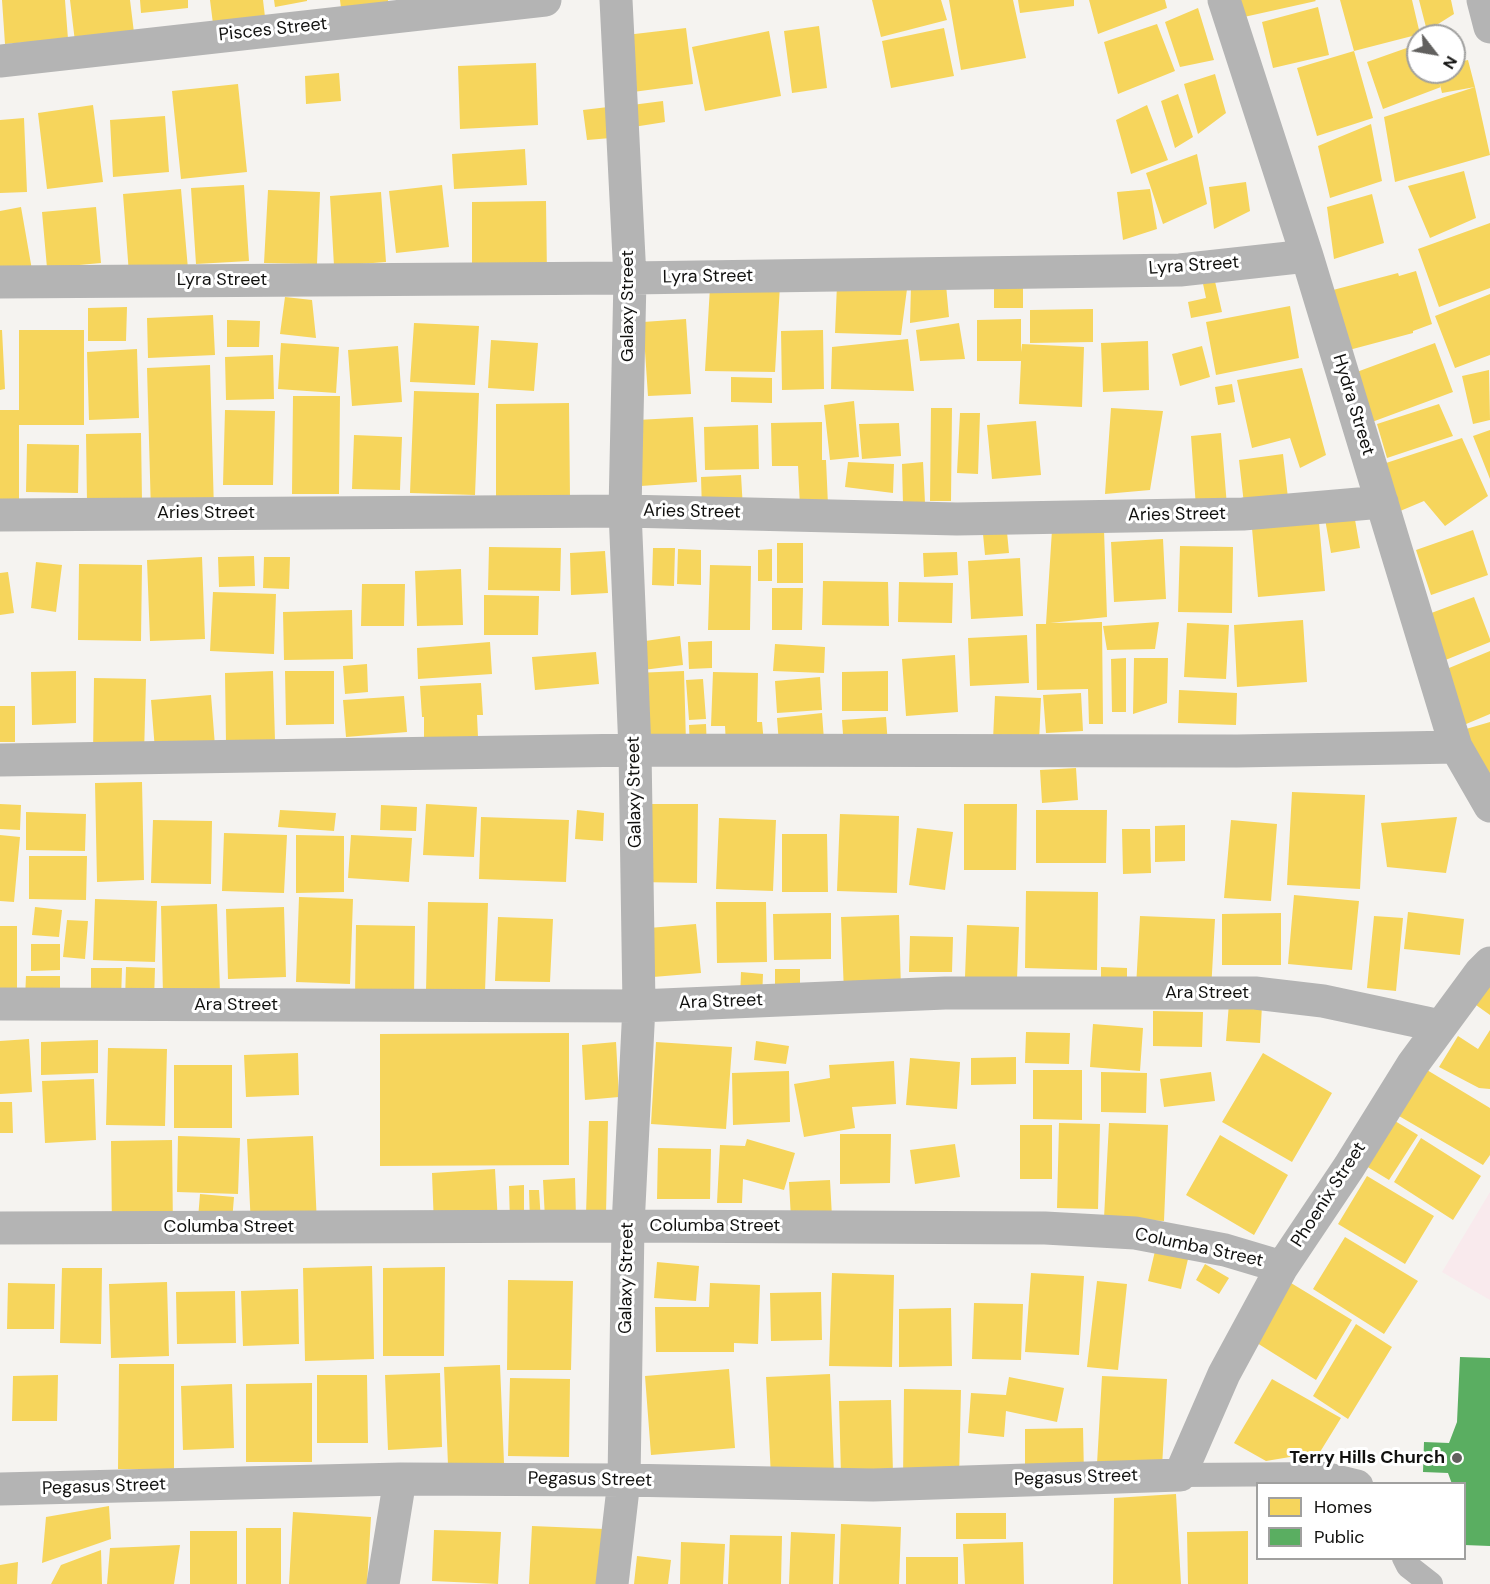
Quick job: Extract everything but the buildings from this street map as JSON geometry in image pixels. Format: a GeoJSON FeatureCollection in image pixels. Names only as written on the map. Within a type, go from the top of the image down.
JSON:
{"type":"FeatureCollection","features":[{"type":"Feature","properties":{"kind":"street","name":"Pisces Street"},"geometry":{"type":"LineString","coordinates":[[0,61],[545,0]]}},
{"type":"Feature","properties":{"kind":"street","name":"Galaxy Street"},"geometry":{"type":"LineString","coordinates":[[612,1584],[624,1480],[628,1226],[639,1006],[635,750],[624,511],[630,278],[616,0]]}},
{"type":"Feature","properties":{"kind":"street","name":"Hydra Street"},"geometry":{"type":"LineString","coordinates":[[1224,0],[1307,256],[1456,747],[1490,806]]}},
{"type":"Feature","properties":{"kind":"street"},"geometry":{"type":"LineString","coordinates":[[1483,0],[1490,27]]}},
{"type":"Feature","properties":{"kind":"street","name":"Lyra Street"},"geometry":{"type":"LineString","coordinates":[[0,282],[630,278],[1180,270],[1307,256]]}},
{"type":"Feature","properties":{"kind":"street","name":"Aries Street"},"geometry":{"type":"LineString","coordinates":[[0,515],[624,511],[957,519],[1243,514],[1382,502]]}},
{"type":"Feature","properties":{"kind":"street"},"geometry":{"type":"LineString","coordinates":[[0,760],[635,750],[1237,751],[1456,747]]}},
{"type":"Feature","properties":{"kind":"street","name":"Phoenix Street"},"geometry":{"type":"LineString","coordinates":[[1180,1475],[1224,1374],[1282,1267],[1413,1064],[1480,973],[1490,963]]}},
{"type":"Feature","properties":{"kind":"street","name":"Ara Street"},"geometry":{"type":"LineString","coordinates":[[0,1004],[639,1006],[945,993],[1255,993],[1323,1001],[1440,1026]]}},
{"type":"Feature","properties":{"kind":"street","name":"Columba Street"},"geometry":{"type":"LineString","coordinates":[[0,1228],[628,1226],[1045,1228],[1135,1233],[1225,1250],[1282,1267]]}},
{"type":"Feature","properties":{"kind":"street","name":"Pegasus Street"},"geometry":{"type":"LineString","coordinates":[[0,1489],[400,1479],[624,1480],[873,1485],[1180,1475]]}},
{"type":"Feature","properties":{"kind":"street"},"geometry":{"type":"LineString","coordinates":[[383,1584],[400,1479]]}},
{"type":"Feature","properties":{"kind":"lane"},"geometry":{"type":"LineString","coordinates":[[1180,1475],[1326,1474],[1359,1482]]}},
{"type":"Feature","properties":{"kind":"lane"},"geometry":{"type":"LineString","coordinates":[[1405,1560],[1408,1566],[1431,1584]]}},
{"type":"Feature","properties":{"kind":"shaded area"},"geometry":{"type":"Polygon","coordinates":[[[1490,1192],[1490,1300],[1442,1272],[1490,1192]]]}},
{"type":"Feature","properties":{"kind":"place","name":"Terry Hills Church"},"geometry":{"type":"Point","coordinates":[1457,1458]}}]}
